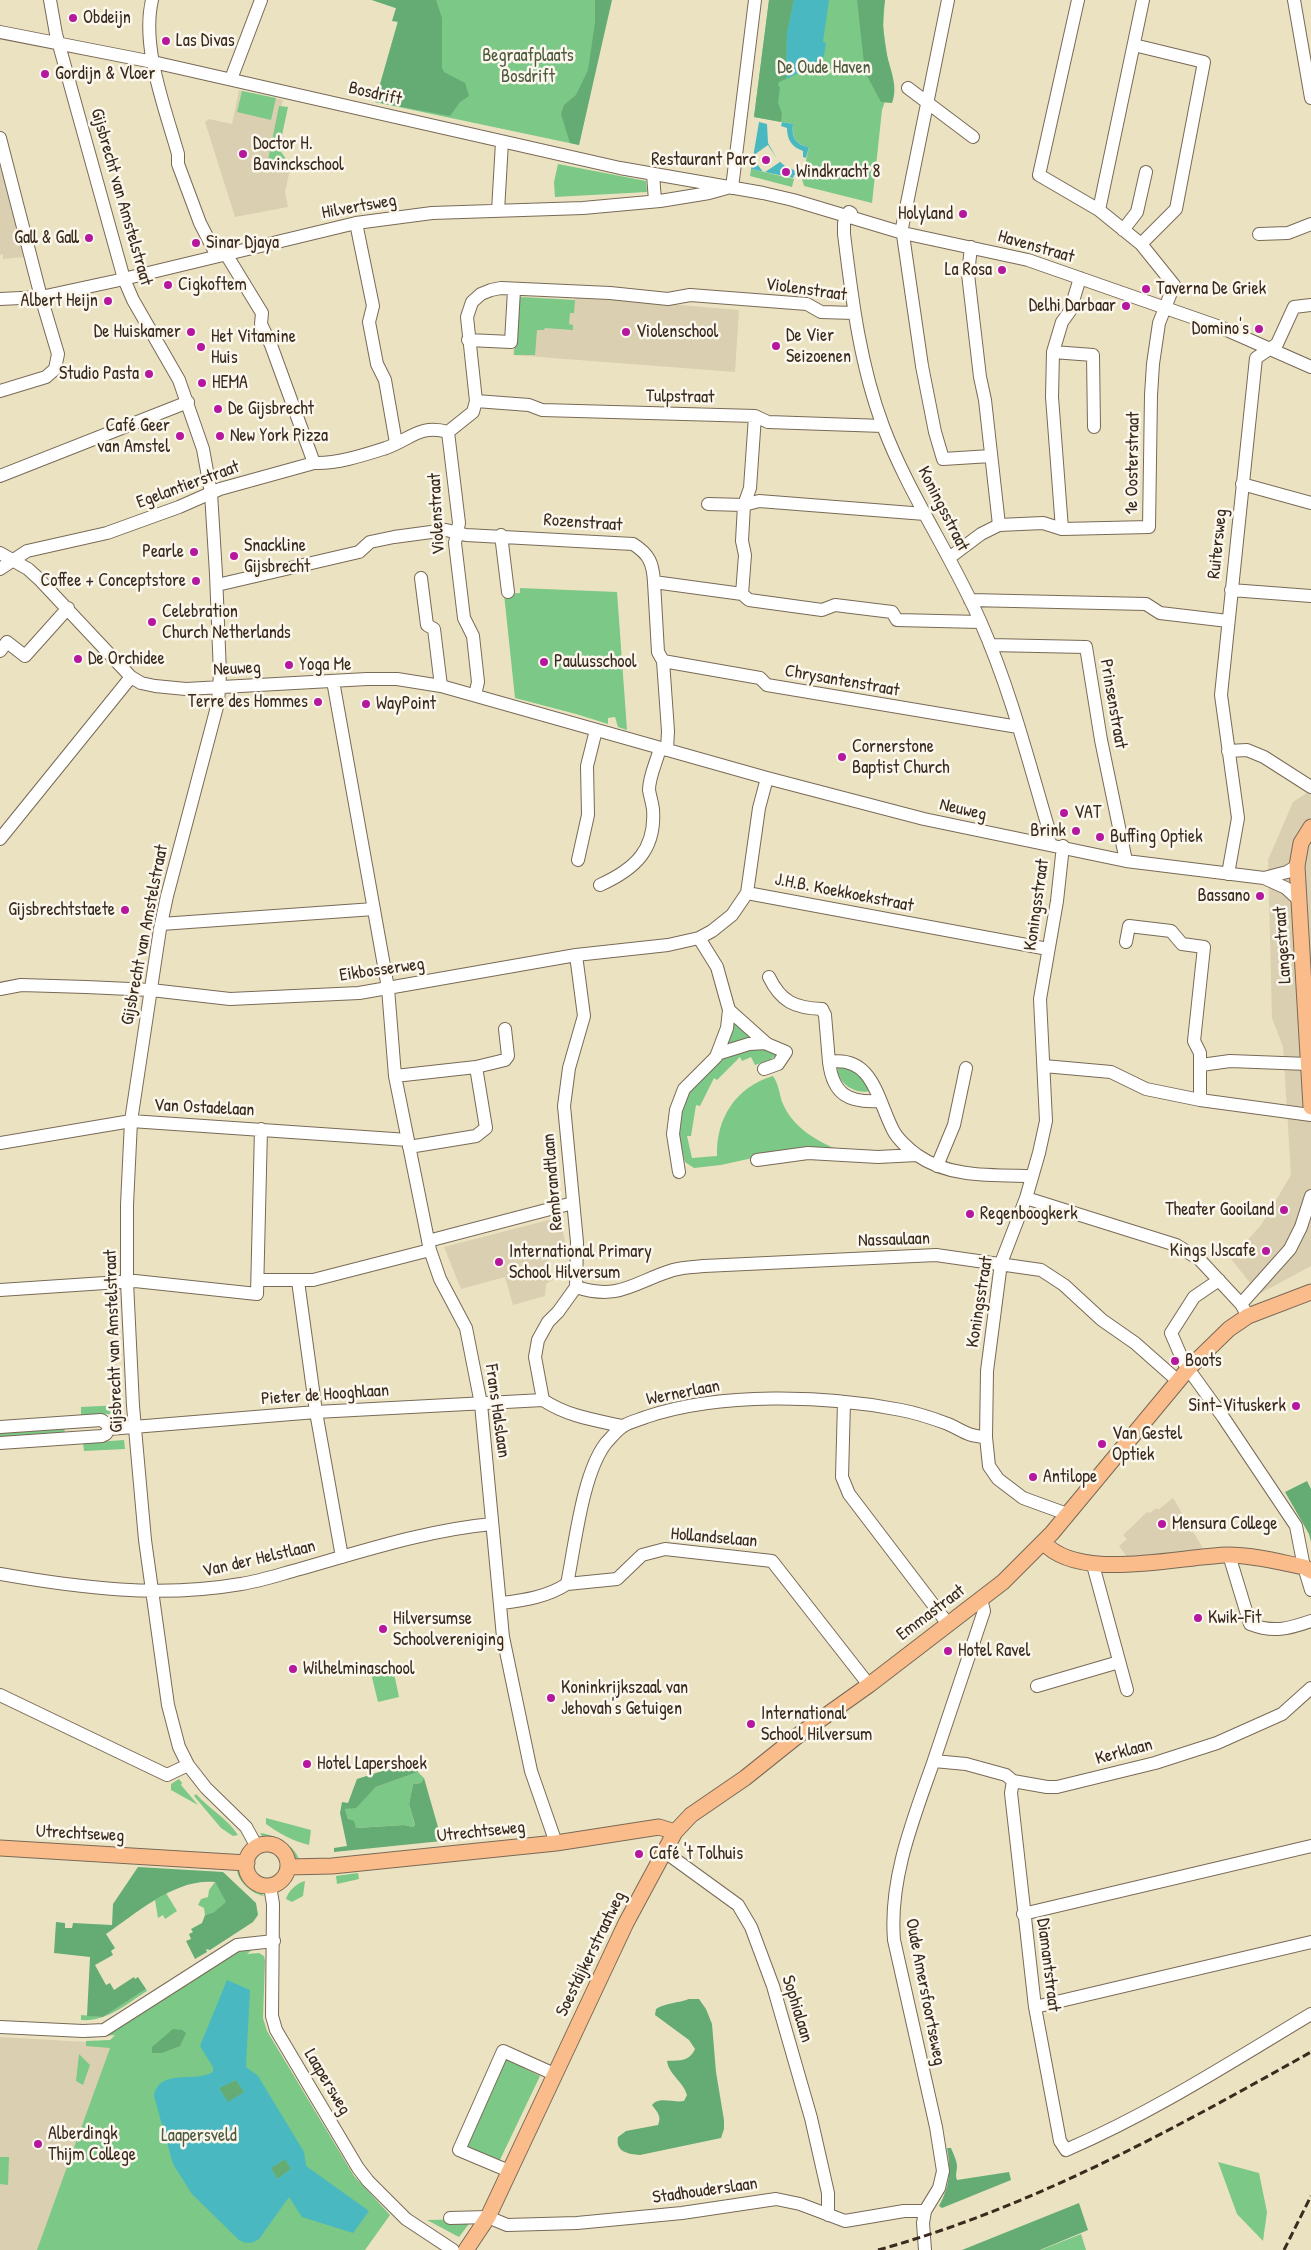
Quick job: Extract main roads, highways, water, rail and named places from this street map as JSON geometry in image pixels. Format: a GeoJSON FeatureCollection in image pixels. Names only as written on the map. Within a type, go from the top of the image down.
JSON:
{"type":"FeatureCollection","features":[{"type":"Feature","properties":{"kind":"main road","name":"Langestraat"},"geometry":{"type":"LineString","coordinates":[[1311,827],[1301,843],[1297,866],[1299,900],[1307,938],[1308,1064],[1311,1107]]}},
{"type":"Feature","properties":{"kind":"main road"},"geometry":{"type":"LineString","coordinates":[[1244,1310],[1311,1281]]}},
{"type":"Feature","properties":{"kind":"main road","name":"Emmastraat"},"geometry":{"type":"LineString","coordinates":[[665,1852],[675,1832],[690,1815],[745,1778],[800,1734],[1003,1582],[1043,1542],[1188,1369],[1244,1310],[1311,1292]]}},
{"type":"Feature","properties":{"kind":"main road"},"geometry":{"type":"LineString","coordinates":[[1043,1542],[1050,1550],[1093,1565],[1120,1565],[1229,1555],[1253,1557],[1307,1569]]}},
{"type":"Feature","properties":{"kind":"main road","name":"Utrechtseweg"},"geometry":{"type":"LineString","coordinates":[[288,1867],[332,1866],[556,1843],[659,1827],[675,1832]]}},
{"type":"Feature","properties":{"kind":"main road"},"geometry":{"type":"LineString","coordinates":[[269,1844],[279,1848],[287,1858],[288,1867],[283,1880],[270,1886],[254,1881],[247,1871],[247,1863],[250,1854],[257,1847],[269,1844]]}},
{"type":"Feature","properties":{"kind":"main road","name":"Utrechtseweg"},"geometry":{"type":"LineString","coordinates":[[0,1848],[247,1863]]}},
{"type":"Feature","properties":{"kind":"main road","name":"Soestdijkerstraatweg"},"geometry":{"type":"LineString","coordinates":[[466,2250],[488,2217],[626,1923],[665,1852]]}},
{"type":"Feature","properties":{"kind":"water"},"geometry":{"type":"Polygon","coordinates":[[[794,0],[829,0],[823,42],[826,43],[823,61],[786,79],[787,33],[794,0]]]}},
{"type":"Feature","properties":{"kind":"water"},"geometry":{"type":"Polygon","coordinates":[[[759,122],[767,124],[768,143],[777,159],[768,145],[754,155],[753,158],[763,171],[751,169],[759,122]]]}},
{"type":"Feature","properties":{"kind":"water"},"geometry":{"type":"Polygon","coordinates":[[[782,122],[793,124],[795,140],[809,147],[806,158],[803,157],[803,151],[791,142],[787,128],[781,126],[782,122]]]}},
{"type":"Feature","properties":{"kind":"water"},"geometry":{"type":"Polygon","coordinates":[[[778,160],[786,167],[799,172],[798,176],[794,175],[793,178],[765,172],[780,162],[778,160]]]}},
{"type":"Feature","properties":{"kind":"water"},"geometry":{"type":"Polygon","coordinates":[[[227,1980],[250,1990],[246,2067],[258,2076],[304,2152],[306,2166],[369,2211],[353,2233],[302,2217],[289,2197],[259,2239],[251,2243],[244,2242],[239,2240],[192,2194],[173,2164],[154,2096],[157,2087],[170,2079],[205,2075],[213,2072],[213,2067],[200,2046],[227,1980]],[[236,2080],[219,2088],[228,2102],[244,2092],[236,2080]],[[285,2159],[271,2168],[277,2179],[291,2169],[285,2159]]]}},
{"type":"Feature","properties":{"kind":"railway"},"geometry":{"type":"LineString","coordinates":[[878,2250],[992,2212],[1046,2189],[1154,2138],[1311,2052]]}},
{"type":"Feature","properties":{"kind":"railway"},"geometry":{"type":"LineString","coordinates":[[1284,2250],[1311,2196]]}},
{"type":"Feature","properties":{"kind":"place","name":"Obdeijn"},"geometry":{"type":"Point","coordinates":[73,18]}},
{"type":"Feature","properties":{"kind":"place","name":"Las Divas"},"geometry":{"type":"Point","coordinates":[166,41]}},
{"type":"Feature","properties":{"kind":"place","name":"Gordijn & Vloer"},"geometry":{"type":"Point","coordinates":[45,74]}},
{"type":"Feature","properties":{"kind":"place","name":"Doctor H. Bavinckschool"},"geometry":{"type":"Point","coordinates":[243,154]}},
{"type":"Feature","properties":{"kind":"place","name":"Restaurant Parc"},"geometry":{"type":"Point","coordinates":[766,160]}},
{"type":"Feature","properties":{"kind":"place","name":"Windkracht 8"},"geometry":{"type":"Point","coordinates":[786,172]}},
{"type":"Feature","properties":{"kind":"place","name":"Holyland"},"geometry":{"type":"Point","coordinates":[963,214]}},
{"type":"Feature","properties":{"kind":"place","name":"Gall & Gall"},"geometry":{"type":"Point","coordinates":[89,238]}},
{"type":"Feature","properties":{"kind":"place","name":"Sinar Djaya"},"geometry":{"type":"Point","coordinates":[196,243]}},
{"type":"Feature","properties":{"kind":"place","name":"La Rosa"},"geometry":{"type":"Point","coordinates":[1002,270]}},
{"type":"Feature","properties":{"kind":"place","name":"Cigkoftem"},"geometry":{"type":"Point","coordinates":[168,285]}},
{"type":"Feature","properties":{"kind":"place","name":"Taverna De Griek"},"geometry":{"type":"Point","coordinates":[1146,289]}},
{"type":"Feature","properties":{"kind":"place","name":"Albert Heijn"},"geometry":{"type":"Point","coordinates":[108,301]}},
{"type":"Feature","properties":{"kind":"place","name":"Delhi Darbaar"},"geometry":{"type":"Point","coordinates":[1126,306]}},
{"type":"Feature","properties":{"kind":"place","name":"Domino's"},"geometry":{"type":"Point","coordinates":[1259,329]}},
{"type":"Feature","properties":{"kind":"place","name":"De Huiskamer"},"geometry":{"type":"Point","coordinates":[191,332]}},
{"type":"Feature","properties":{"kind":"place","name":"Violenschool"},"geometry":{"type":"Point","coordinates":[626,332]}},
{"type":"Feature","properties":{"kind":"place","name":"De Vier Seizoenen"},"geometry":{"type":"Point","coordinates":[776,346]}},
{"type":"Feature","properties":{"kind":"place","name":"Het Vitamine Huis"},"geometry":{"type":"Point","coordinates":[201,347]}},
{"type":"Feature","properties":{"kind":"place","name":"Studio Pasta"},"geometry":{"type":"Point","coordinates":[149,374]}},
{"type":"Feature","properties":{"kind":"place","name":"HEMA"},"geometry":{"type":"Point","coordinates":[202,383]}},
{"type":"Feature","properties":{"kind":"place","name":"De Gijsbrecht"},"geometry":{"type":"Point","coordinates":[218,409]}},
{"type":"Feature","properties":{"kind":"place","name":"Café Geer van Amstel"},"geometry":{"type":"Point","coordinates":[180,436]}},
{"type":"Feature","properties":{"kind":"place","name":"New York Pizza"},"geometry":{"type":"Point","coordinates":[220,436]}},
{"type":"Feature","properties":{"kind":"place","name":"Pearle"},"geometry":{"type":"Point","coordinates":[194,552]}},
{"type":"Feature","properties":{"kind":"place","name":"Snackline Gijsbrecht"},"geometry":{"type":"Point","coordinates":[234,556]}},
{"type":"Feature","properties":{"kind":"place","name":"Coffee + Conceptstore"},"geometry":{"type":"Point","coordinates":[196,581]}},
{"type":"Feature","properties":{"kind":"place","name":"Celebration Church Netherlands"},"geometry":{"type":"Point","coordinates":[152,622]}},
{"type":"Feature","properties":{"kind":"place","name":"De Orchidee"},"geometry":{"type":"Point","coordinates":[78,659]}},
{"type":"Feature","properties":{"kind":"place","name":"Paulusschool"},"geometry":{"type":"Point","coordinates":[544,662]}},
{"type":"Feature","properties":{"kind":"place","name":"Yoga Me"},"geometry":{"type":"Point","coordinates":[289,665]}},
{"type":"Feature","properties":{"kind":"place","name":"Terre des Hommes"},"geometry":{"type":"Point","coordinates":[318,702]}},
{"type":"Feature","properties":{"kind":"place","name":"WayPoint"},"geometry":{"type":"Point","coordinates":[366,704]}},
{"type":"Feature","properties":{"kind":"place","name":"Cornerstone Baptist Church"},"geometry":{"type":"Point","coordinates":[842,757]}},
{"type":"Feature","properties":{"kind":"place","name":"VAT"},"geometry":{"type":"Point","coordinates":[1064,813]}},
{"type":"Feature","properties":{"kind":"place","name":"Brink"},"geometry":{"type":"Point","coordinates":[1076,831]}},
{"type":"Feature","properties":{"kind":"place","name":"Buffing Optiek"},"geometry":{"type":"Point","coordinates":[1100,837]}},
{"type":"Feature","properties":{"kind":"place","name":"Bassano"},"geometry":{"type":"Point","coordinates":[1260,896]}},
{"type":"Feature","properties":{"kind":"place","name":"Gijsbrechtstaete"},"geometry":{"type":"Point","coordinates":[125,910]}},
{"type":"Feature","properties":{"kind":"place","name":"Theater Gooiland"},"geometry":{"type":"Point","coordinates":[1284,1210]}},
{"type":"Feature","properties":{"kind":"place","name":"Regenboogkerk"},"geometry":{"type":"Point","coordinates":[970,1214]}},
{"type":"Feature","properties":{"kind":"place","name":"Kings IJscafe"},"geometry":{"type":"Point","coordinates":[1266,1251]}},
{"type":"Feature","properties":{"kind":"place","name":"International Primary School Hilversum"},"geometry":{"type":"Point","coordinates":[499,1262]}},
{"type":"Feature","properties":{"kind":"place","name":"Boots"},"geometry":{"type":"Point","coordinates":[1175,1361]}},
{"type":"Feature","properties":{"kind":"place","name":"Sint-Vituskerk"},"geometry":{"type":"Point","coordinates":[1296,1406]}},
{"type":"Feature","properties":{"kind":"place","name":"Van Gestel Optiek"},"geometry":{"type":"Point","coordinates":[1102,1444]}},
{"type":"Feature","properties":{"kind":"place","name":"Antilope"},"geometry":{"type":"Point","coordinates":[1033,1477]}},
{"type":"Feature","properties":{"kind":"place","name":"Mensura College"},"geometry":{"type":"Point","coordinates":[1162,1524]}},
{"type":"Feature","properties":{"kind":"place","name":"Kwik-Fit"},"geometry":{"type":"Point","coordinates":[1198,1618]}},
{"type":"Feature","properties":{"kind":"place","name":"Hilversumse Schoolvereniging"},"geometry":{"type":"Point","coordinates":[383,1629]}},
{"type":"Feature","properties":{"kind":"place","name":"Hotel Ravel"},"geometry":{"type":"Point","coordinates":[948,1651]}},
{"type":"Feature","properties":{"kind":"place","name":"Wilhelminaschool"},"geometry":{"type":"Point","coordinates":[293,1669]}},
{"type":"Feature","properties":{"kind":"place","name":"Koninkrijkszaal van Jehovah's Getuigen"},"geometry":{"type":"Point","coordinates":[551,1698]}},
{"type":"Feature","properties":{"kind":"place","name":"International School Hilversum"},"geometry":{"type":"Point","coordinates":[751,1724]}},
{"type":"Feature","properties":{"kind":"place","name":"Hotel Lapershoek"},"geometry":{"type":"Point","coordinates":[307,1764]}},
{"type":"Feature","properties":{"kind":"place","name":"Café 't Tolhuis"},"geometry":{"type":"Point","coordinates":[639,1854]}},
{"type":"Feature","properties":{"kind":"place","name":"Alberdingk Thijm College"},"geometry":{"type":"Point","coordinates":[38,2144]}},
{"type":"Feature","properties":{"kind":"park label","name":"Begraafplaats Bosdrift"},"geometry":{"type":"Point","coordinates":[528,66]}},
{"type":"Feature","properties":{"kind":"park label","name":"De Oude Haven"},"geometry":{"type":"Point","coordinates":[824,68]}},
{"type":"Feature","properties":{"kind":"park label","name":"Laapersveld"},"geometry":{"type":"Point","coordinates":[199,2136]}}]}
